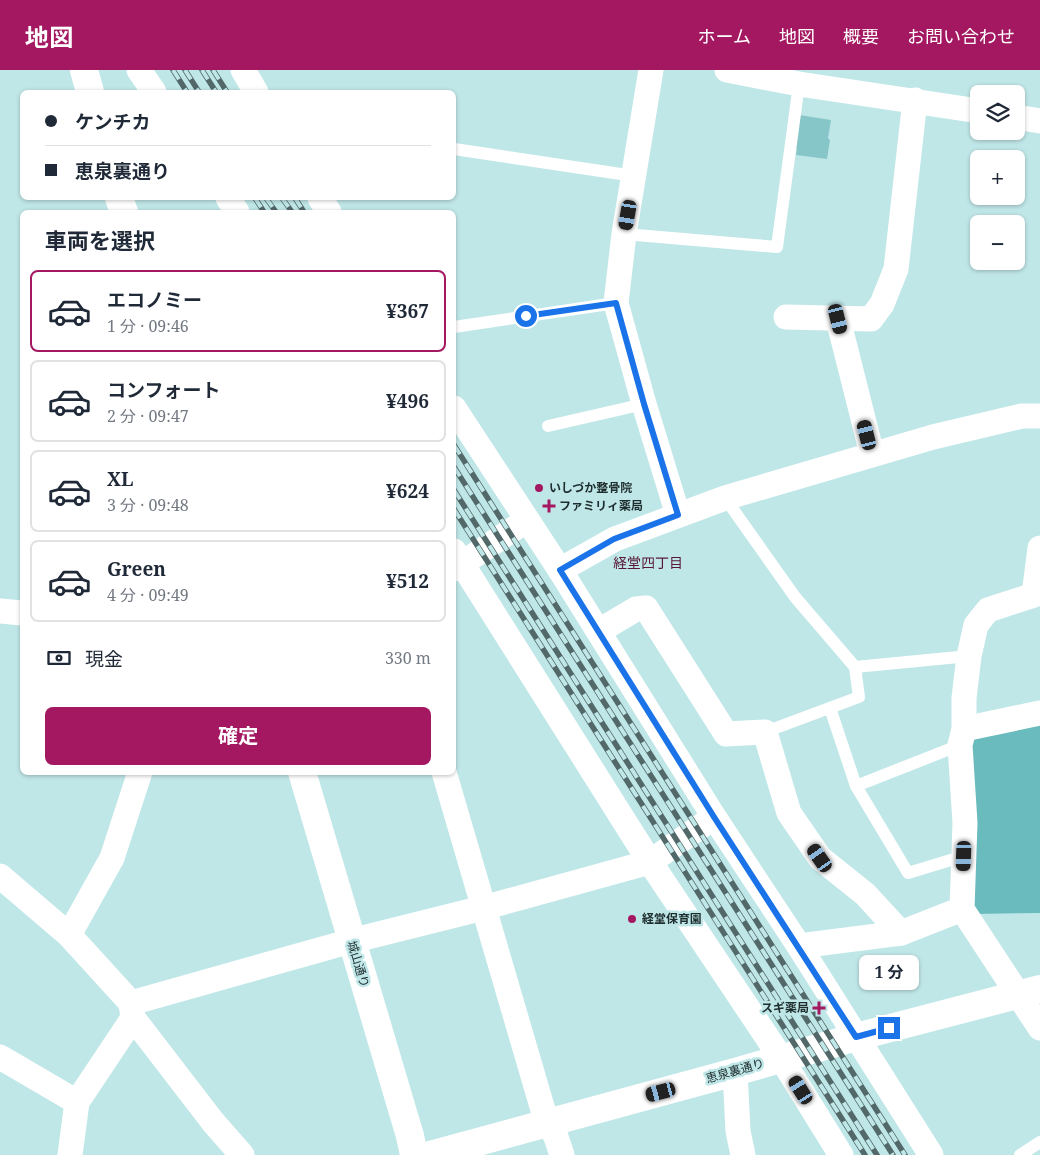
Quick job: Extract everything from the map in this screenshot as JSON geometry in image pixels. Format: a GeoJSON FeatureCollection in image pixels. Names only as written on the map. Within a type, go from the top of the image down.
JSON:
{"type":"FeatureCollection","features":[{"type":"Feature","properties":{"kind":"street"},"geometry":{"type":"LineString","coordinates":[[84,70],[89,90]]}},
{"type":"Feature","properties":{"kind":"street"},"geometry":{"type":"LineString","coordinates":[[140,70],[153,90]]}},
{"type":"Feature","properties":{"kind":"street"},"geometry":{"type":"LineString","coordinates":[[243,70],[255,90]]}},
{"type":"Feature","properties":{"kind":"street"},"geometry":{"type":"LineString","coordinates":[[651,70],[624,234],[616,303],[678,515]]}},
{"type":"Feature","properties":{"kind":"street"},"geometry":{"type":"LineString","coordinates":[[727,70],[786,78],[970,109]]}},
{"type":"Feature","properties":{"kind":"street"},"geometry":{"type":"LineString","coordinates":[[786,317],[871,319],[882,304],[896,269],[915,100]]}},
{"type":"Feature","properties":{"kind":"street"},"geometry":{"type":"LineString","coordinates":[[1025,118],[1040,121]]}},
{"type":"Feature","properties":{"kind":"street"},"geometry":{"type":"LineString","coordinates":[[838,319],[872,454]]}},
{"type":"Feature","properties":{"kind":"street"},"geometry":{"type":"LineString","coordinates":[[456,411],[599,631],[714,817],[931,1155]]}},
{"type":"Feature","properties":{"kind":"street"},"geometry":{"type":"LineString","coordinates":[[560,570],[614,539],[725,498],[872,454],[990,423],[1022,416],[1040,416]]}},
{"type":"Feature","properties":{"kind":"street"},"geometry":{"type":"LineString","coordinates":[[527,520],[456,561],[650,862],[781,1058],[841,1155]]}},
{"type":"Feature","properties":{"kind":"street"},"geometry":{"type":"LineString","coordinates":[[1040,548],[1034,595],[988,610],[976,625],[969,656],[962,737],[965,823],[962,908],[1029,992],[1040,1028]]}},
{"type":"Feature","properties":{"kind":"street"},"geometry":{"type":"LineString","coordinates":[[599,631],[636,608],[646,608],[726,734],[764,732],[789,813],[820,858],[865,894],[902,933]]}},
{"type":"Feature","properties":{"kind":"street"},"geometry":{"type":"LineString","coordinates":[[0,611],[20,613]]}},
{"type":"Feature","properties":{"kind":"street"},"geometry":{"type":"LineString","coordinates":[[962,737],[1040,714]]}},
{"type":"Feature","properties":{"kind":"street"},"geometry":{"type":"LineString","coordinates":[[69,936],[112,858],[139,775]]}},
{"type":"Feature","properties":{"kind":"street","name":"城山通り"},"geometry":{"type":"LineString","coordinates":[[303,775],[414,1155]]}},
{"type":"Feature","properties":{"kind":"street"},"geometry":{"type":"LineString","coordinates":[[445,775],[543,1110],[562,1155]]}},
{"type":"Feature","properties":{"kind":"street"},"geometry":{"type":"LineString","coordinates":[[70,1155],[77,1102],[132,1010],[352,942],[650,862],[714,817]]}},
{"type":"Feature","properties":{"kind":"street"},"geometry":{"type":"LineString","coordinates":[[0,876],[69,936],[132,1010],[213,1122],[242,1155]]}},
{"type":"Feature","properties":{"kind":"street"},"geometry":{"type":"LineString","coordinates":[[798,946],[902,933],[962,908]]}},
{"type":"Feature","properties":{"kind":"street","name":"恵泉裏通り"},"geometry":{"type":"LineString","coordinates":[[430,1155],[856,1037],[1029,992]]}},
{"type":"Feature","properties":{"kind":"street"},"geometry":{"type":"LineString","coordinates":[[0,1057],[77,1102]]}},
{"type":"Feature","properties":{"kind":"street"},"geometry":{"type":"LineString","coordinates":[[735,1072],[738,1131],[743,1155]]}},
{"type":"Feature","properties":{"kind":"lane"},"geometry":{"type":"LineString","coordinates":[[624,234],[778,247],[786,78]]}},
{"type":"Feature","properties":{"kind":"lane"},"geometry":{"type":"LineString","coordinates":[[456,149],[634,176]]}},
{"type":"Feature","properties":{"kind":"lane"},"geometry":{"type":"LineString","coordinates":[[456,327],[616,303]]}},
{"type":"Feature","properties":{"kind":"lane"},"geometry":{"type":"LineString","coordinates":[[548,426],[644,404]]}},
{"type":"Feature","properties":{"kind":"lane"},"geometry":{"type":"LineString","coordinates":[[725,498],[795,597],[855,667],[859,697],[764,732]]}},
{"type":"Feature","properties":{"kind":"lane"},"geometry":{"type":"LineString","coordinates":[[855,667],[969,656]]}},
{"type":"Feature","properties":{"kind":"lane"},"geometry":{"type":"LineString","coordinates":[[830,708],[856,786],[908,873],[964,856]]}},
{"type":"Feature","properties":{"kind":"lane"},"geometry":{"type":"LineString","coordinates":[[856,786],[962,737]]}},
{"type":"Feature","properties":{"kind":"lane"},"geometry":{"type":"LineString","coordinates":[[1020,1155],[1040,1142]]}},
{"type":"Feature","properties":{"kind":"shaded area"},"geometry":{"type":"Polygon","coordinates":[[[799,115],[831,120],[827,159],[796,155],[797,149],[795,148],[799,115]]]}},
{"type":"Feature","properties":{"kind":"shaded area"},"geometry":{"type":"Polygon","coordinates":[[[1040,721],[1040,913],[973,914],[968,745],[977,733],[1040,721]]]}},
{"type":"Feature","properties":{"kind":"railway"},"geometry":{"type":"LineString","coordinates":[[173,70],[186,90]]}},
{"type":"Feature","properties":{"kind":"railway"},"geometry":{"type":"LineString","coordinates":[[185,70],[198,90]]}},
{"type":"Feature","properties":{"kind":"railway"},"geometry":{"type":"LineString","coordinates":[[202,70],[215,90]]}},
{"type":"Feature","properties":{"kind":"railway"},"geometry":{"type":"LineString","coordinates":[[213,70],[226,90]]}},
{"type":"Feature","properties":{"kind":"railway"},"geometry":{"type":"LineString","coordinates":[[256,200],[263,210]]}},
{"type":"Feature","properties":{"kind":"railway"},"geometry":{"type":"LineString","coordinates":[[267,200],[275,210]]}},
{"type":"Feature","properties":{"kind":"railway"},"geometry":{"type":"LineString","coordinates":[[283,200],[291,210]]}},
{"type":"Feature","properties":{"kind":"railway"},"geometry":{"type":"LineString","coordinates":[[296,200],[303,210]]}},
{"type":"Feature","properties":{"kind":"railway"},"geometry":{"type":"LineString","coordinates":[[456,448],[905,1155]]}},
{"type":"Feature","properties":{"kind":"railway"},"geometry":{"type":"LineString","coordinates":[[456,470],[893,1155]]}},
{"type":"Feature","properties":{"kind":"railway"},"geometry":{"type":"LineString","coordinates":[[456,493],[877,1155]]}},
{"type":"Feature","properties":{"kind":"railway"},"geometry":{"type":"LineString","coordinates":[[456,512],[865,1155]]}},
{"type":"Feature","properties":{"kind":"place","name":"いしづか整骨院"},"geometry":{"type":"Point","coordinates":[539,488]}},
{"type":"Feature","properties":{"kind":"place","name":"ファミリィ薬局"},"geometry":{"type":"Point","coordinates":[549,506]}},
{"type":"Feature","properties":{"kind":"place","name":"経堂保育園"},"geometry":{"type":"Point","coordinates":[632,919]}},
{"type":"Feature","properties":{"kind":"place","name":"スギ薬局"},"geometry":{"type":"Point","coordinates":[819,1008]}},
{"type":"Feature","properties":{"kind":"district","name":"経堂四丁目"},"geometry":{"type":"Point","coordinates":[648,563]}},
{"type":"Feature","properties":{"kind":"route"},"geometry":{"type":"LineString","coordinates":[[526,316],[616,303],[678,515],[614,539],[560,570],[714,817],[856,1037],[889,1028]]}}]}
